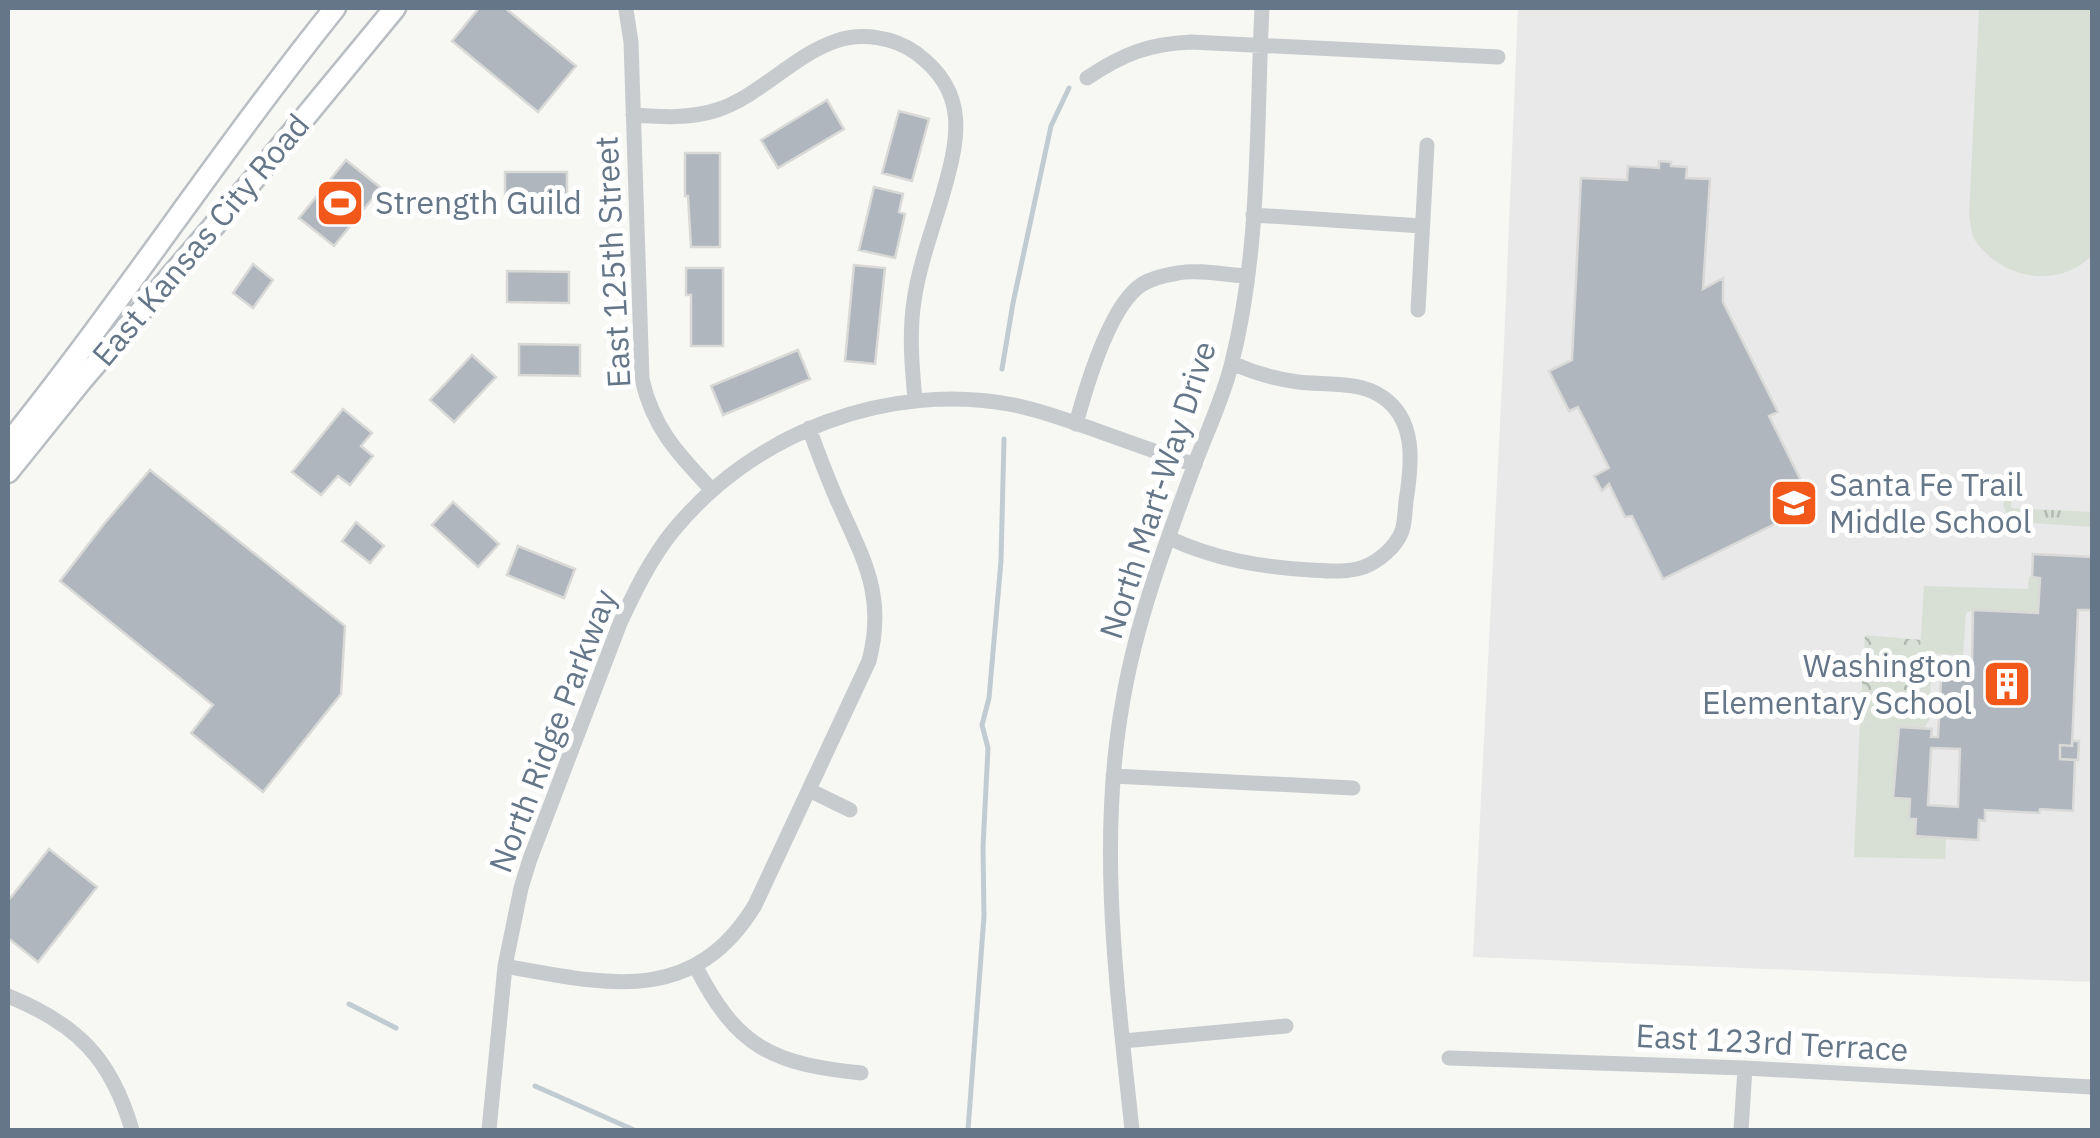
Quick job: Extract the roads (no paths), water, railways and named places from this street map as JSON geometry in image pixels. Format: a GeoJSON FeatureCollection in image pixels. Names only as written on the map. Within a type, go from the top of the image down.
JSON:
{"type":"FeatureCollection","features":[{"type":"Feature","properties":{"kind":"main road","name":"East Kansas City Road"},"geometry":{"type":"LineString","coordinates":[[8,444],[68,370],[289,64],[335,8]]}},
{"type":"Feature","properties":{"kind":"main road","name":"East Kansas City Road"},"geometry":{"type":"LineString","coordinates":[[8,472],[395,8]]}},
{"type":"Feature","properties":{"kind":"street","name":"North Mart-Way Drive"},"geometry":{"type":"LineString","coordinates":[[1132,1130],[1110,879],[1114,776],[1122,703],[1145,604],[1232,363],[1244,306],[1253,215],[1262,8]]}},
{"type":"Feature","properties":{"kind":"street","name":"East 125th Street"},"geometry":{"type":"LineString","coordinates":[[626,10],[631,42],[642,379],[662,432],[711,489]]}},
{"type":"Feature","properties":{"kind":"street"},"geometry":{"type":"LineString","coordinates":[[633,115],[691,116],[720,109],[809,54],[848,38],[864,36],[893,41],[932,64],[952,96],[957,142],[914,301],[911,345],[915,400]]}},
{"type":"Feature","properties":{"kind":"street"},"geometry":{"type":"LineString","coordinates":[[1087,78],[1138,49],[1164,43],[1498,57]]}},
{"type":"Feature","properties":{"kind":"street"},"geometry":{"type":"LineString","coordinates":[[1418,310],[1427,145]]}},
{"type":"Feature","properties":{"kind":"street"},"geometry":{"type":"LineString","coordinates":[[1253,215],[1422,226]]}},
{"type":"Feature","properties":{"kind":"street"},"geometry":{"type":"LineString","coordinates":[[1076,424],[1112,321],[1124,300],[1143,283],[1180,272],[1247,276]]}},
{"type":"Feature","properties":{"kind":"street"},"geometry":{"type":"LineString","coordinates":[[1168,538],[1226,560],[1332,571],[1365,567],[1388,552],[1402,532],[1410,477],[1410,438],[1402,417],[1384,398],[1366,388],[1262,376],[1232,363]]}},
{"type":"Feature","properties":{"kind":"street"},"geometry":{"type":"LineString","coordinates":[[505,966],[605,982],[661,978],[696,966],[726,944],[755,905],[869,661],[876,623],[870,575],[809,428],[915,400],[982,400],[1076,424],[1194,465]]}},
{"type":"Feature","properties":{"kind":"street","name":"North Ridge Parkway"},"geometry":{"type":"LineString","coordinates":[[489,1130],[505,966],[520,888],[620,623],[658,550],[711,489],[762,452],[809,428]]}},
{"type":"Feature","properties":{"kind":"street"},"geometry":{"type":"LineString","coordinates":[[1114,776],[1353,788]]}},
{"type":"Feature","properties":{"kind":"street"},"geometry":{"type":"LineString","coordinates":[[809,790],[850,810]]}},
{"type":"Feature","properties":{"kind":"street"},"geometry":{"type":"LineString","coordinates":[[696,966],[713,1000],[728,1019],[765,1051],[816,1068],[860,1073]]}},
{"type":"Feature","properties":{"kind":"street"},"geometry":{"type":"LineString","coordinates":[[8,996],[60,1022],[90,1049],[116,1083],[132,1130]]}},
{"type":"Feature","properties":{"kind":"street"},"geometry":{"type":"LineString","coordinates":[[1123,1041],[1286,1026]]}},
{"type":"Feature","properties":{"kind":"street","name":"East 123rd Terrace"},"geometry":{"type":"LineString","coordinates":[[1449,1058],[1745,1068],[2092,1087]]}},
{"type":"Feature","properties":{"kind":"street"},"geometry":{"type":"LineString","coordinates":[[1741,1130],[1745,1068]]}},
{"type":"Feature","properties":{"kind":"waterway"},"geometry":{"type":"LineString","coordinates":[[1002,369],[1051,126],[1069,88]]}},
{"type":"Feature","properties":{"kind":"waterway"},"geometry":{"type":"LineString","coordinates":[[968,1130],[984,916],[988,748],[982,725],[989,698],[1001,561],[1004,439]]}},
{"type":"Feature","properties":{"kind":"waterway"},"geometry":{"type":"LineString","coordinates":[[349,1004],[396,1028]]}},
{"type":"Feature","properties":{"kind":"waterway"},"geometry":{"type":"LineString","coordinates":[[535,1086],[634,1130]]}},
{"type":"Feature","properties":{"kind":"place","name":"Strength Guild"},"geometry":{"type":"Point","coordinates":[340,203]}},
{"type":"Feature","properties":{"kind":"place","name":"Santa Fe Trail Middle School"},"geometry":{"type":"Point","coordinates":[1794,503]}},
{"type":"Feature","properties":{"kind":"place","name":"Washington Elementary School"},"geometry":{"type":"Point","coordinates":[2007,684]}}]}
